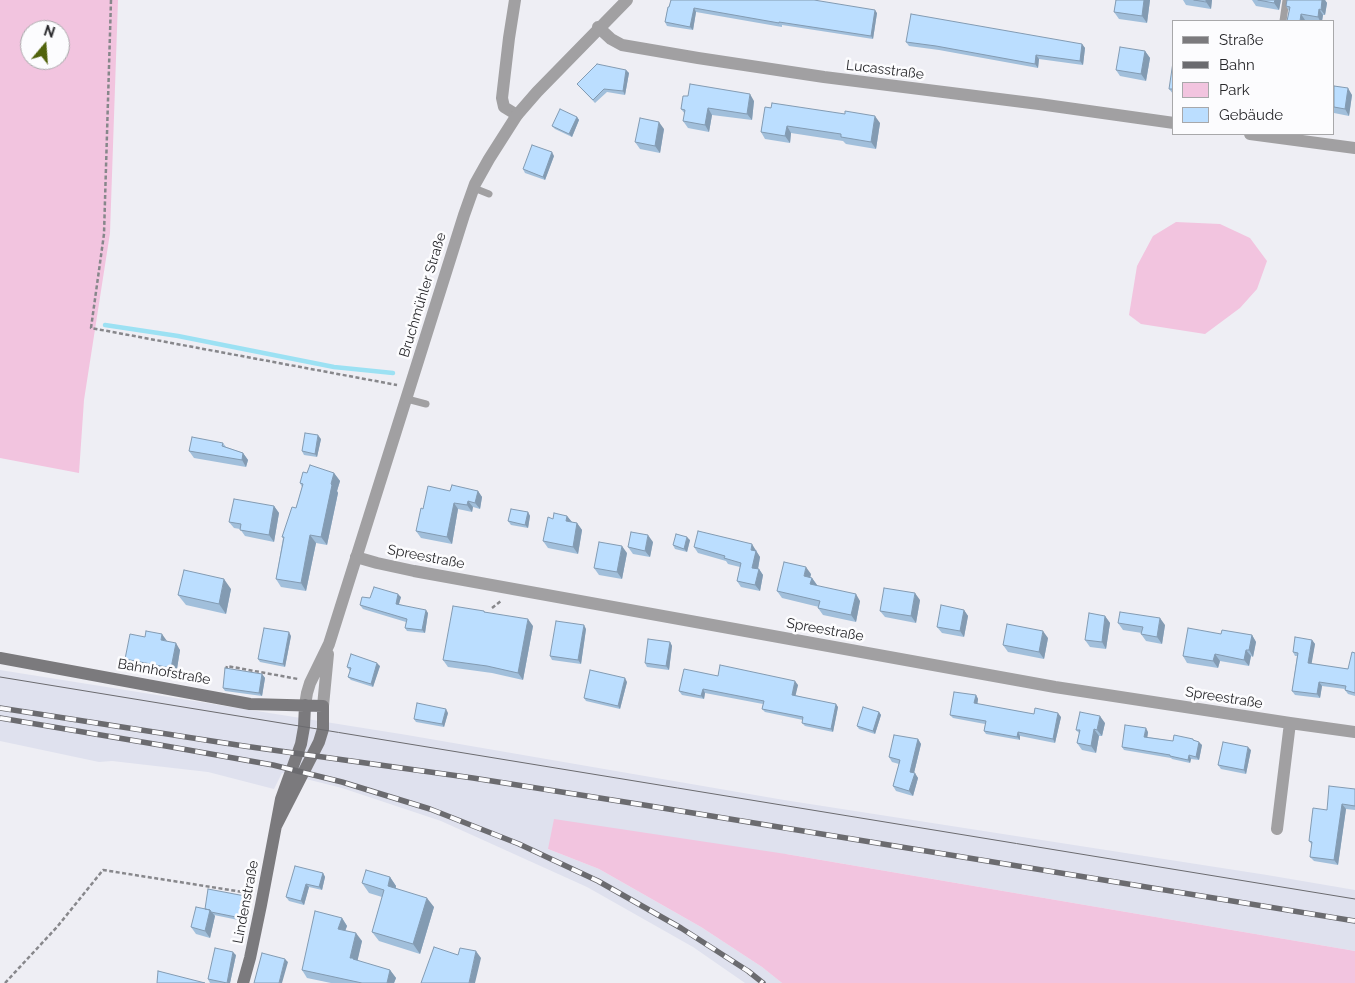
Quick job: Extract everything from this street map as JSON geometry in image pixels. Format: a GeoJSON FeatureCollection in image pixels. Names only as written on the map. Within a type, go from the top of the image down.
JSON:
{"type":"FeatureCollection","features":[{"type":"Feature","properties":{"kind":"main road","name":"Bahnhofstraße"},"geometry":{"type":"LineString","coordinates":[[0,658],[250,704],[323,706]]}},
{"type":"Feature","properties":{"kind":"main road","name":"Lindenstraße"},"geometry":{"type":"LineString","coordinates":[[243,983],[250,958],[281,799],[301,744],[305,706]]}},
{"type":"Feature","properties":{"kind":"main road","name":"Lindenstraße"},"geometry":{"type":"LineString","coordinates":[[276,826],[319,742],[323,730],[323,706]]}},
{"type":"Feature","properties":{"kind":"street"},"geometry":{"type":"LineString","coordinates":[[515,0],[502,98],[504,107],[517,115]]}},
{"type":"Feature","properties":{"kind":"street","name":"Bruchmühler Straße"},"geometry":{"type":"LineString","coordinates":[[305,706],[306,693],[329,644],[474,188],[488,159],[517,115],[536,92],[627,0]]}},
{"type":"Feature","properties":{"kind":"street","name":"Lucasstraße"},"geometry":{"type":"LineString","coordinates":[[598,28],[622,45],[698,58],[824,77],[1172,123]]}},
{"type":"Feature","properties":{"kind":"street"},"geometry":{"type":"LineString","coordinates":[[1265,135],[1355,148]]}},
{"type":"Feature","properties":{"kind":"street","name":"Spreestraße"},"geometry":{"type":"LineString","coordinates":[[356,557],[414,571],[1055,687],[1355,732]]}},
{"type":"Feature","properties":{"kind":"street","name":"Bruchmühler Straße"},"geometry":{"type":"LineString","coordinates":[[323,706],[329,644]]}},
{"type":"Feature","properties":{"kind":"street"},"geometry":{"type":"LineString","coordinates":[[1277,829],[1290,723]]}},
{"type":"Feature","properties":{"kind":"lane"},"geometry":{"type":"LineString","coordinates":[[1282,20],[1286,0]]}},
{"type":"Feature","properties":{"kind":"lane"},"geometry":{"type":"LineString","coordinates":[[474,188],[489,194]]}},
{"type":"Feature","properties":{"kind":"lane"},"geometry":{"type":"LineString","coordinates":[[409,393],[426,404]]}},
{"type":"Feature","properties":{"kind":"path"},"geometry":{"type":"LineString","coordinates":[[111,0],[104,234],[91,328],[409,393]]}},
{"type":"Feature","properties":{"kind":"path"},"geometry":{"type":"LineString","coordinates":[[225,674],[226,666],[300,680]]}},
{"type":"Feature","properties":{"kind":"path"},"geometry":{"type":"LineString","coordinates":[[5,983],[58,927],[103,870],[243,892]]}},
{"type":"Feature","properties":{"kind":"shaded area"},"geometry":{"type":"Polygon","coordinates":[[[0,670],[407,735],[784,800],[1355,890],[1355,951],[786,854],[548,849],[599,869],[701,927],[762,967],[782,983],[745,983],[693,947],[587,887],[441,821],[342,788],[282,773],[274,789],[208,772],[112,761],[99,762],[0,741],[0,670]]]}},
{"type":"Feature","properties":{"kind":"green space"},"geometry":{"type":"Polygon","coordinates":[[[0,0],[118,0],[110,233],[84,400],[79,473],[0,458],[0,0]]]}},
{"type":"Feature","properties":{"kind":"green space"},"geometry":{"type":"Polygon","coordinates":[[[1176,222],[1220,224],[1250,238],[1267,261],[1257,289],[1240,308],[1205,334],[1141,324],[1129,315],[1137,266],[1153,236],[1176,222]]]}},
{"type":"Feature","properties":{"kind":"green space"},"geometry":{"type":"Polygon","coordinates":[[[554,819],[786,854],[1355,951],[1355,983],[782,983],[762,967],[701,927],[599,869],[548,849],[554,819]]]}},
{"type":"Feature","properties":{"kind":"building"},"geometry":{"type":"Polygon","coordinates":[[[671,0],[814,0],[875,10],[871,36],[779,23],[694,8],[690,27],[665,22],[671,0]]]}},
{"type":"Feature","properties":{"kind":"building"},"geometry":{"type":"Polygon","coordinates":[[[1116,0],[1144,0],[1142,16],[1114,12],[1116,0]]]}},
{"type":"Feature","properties":{"kind":"building"},"geometry":{"type":"Polygon","coordinates":[[[1258,0],[1275,0],[1274,3],[1258,0]]]}},
{"type":"Feature","properties":{"kind":"building"},"geometry":{"type":"Polygon","coordinates":[[[1287,0],[1322,0],[1318,17],[1301,14],[1300,20],[1287,20],[1290,7],[1286,6],[1287,0]]]}},
{"type":"Feature","properties":{"kind":"building"},"geometry":{"type":"Polygon","coordinates":[[[911,14],[1082,44],[1080,61],[1036,55],[1035,64],[906,42],[911,14]]]}},
{"type":"Feature","properties":{"kind":"building"},"geometry":{"type":"Polygon","coordinates":[[[1120,47],[1145,51],[1141,74],[1116,70],[1120,47]]]}},
{"type":"Feature","properties":{"kind":"building"},"geometry":{"type":"Polygon","coordinates":[[[597,64],[626,70],[623,91],[604,89],[593,100],[577,84],[597,64]]]}},
{"type":"Feature","properties":{"kind":"building"},"geometry":{"type":"Polygon","coordinates":[[[1172,69],[1172,89],[1169,89],[1172,69]]]}},
{"type":"Feature","properties":{"kind":"building"},"geometry":{"type":"Polygon","coordinates":[[[690,84],[750,94],[747,114],[708,108],[705,125],[683,121],[685,110],[681,109],[683,96],[688,96],[690,84]]]}},
{"type":"Feature","properties":{"kind":"building"},"geometry":{"type":"Polygon","coordinates":[[[1335,86],[1348,88],[1345,109],[1335,107],[1335,86]]]}},
{"type":"Feature","properties":{"kind":"building"},"geometry":{"type":"Polygon","coordinates":[[[772,103],[845,114],[845,111],[875,116],[871,142],[841,137],[841,134],[787,126],[785,136],[761,132],[765,107],[771,108],[772,103]]]}},
{"type":"Feature","properties":{"kind":"building"},"geometry":{"type":"Polygon","coordinates":[[[560,109],[577,117],[569,134],[552,126],[560,109]]]}},
{"type":"Feature","properties":{"kind":"building"},"geometry":{"type":"Polygon","coordinates":[[[640,118],[659,122],[655,146],[635,142],[640,118]]]}},
{"type":"Feature","properties":{"kind":"building"},"geometry":{"type":"Polygon","coordinates":[[[532,145],[552,152],[543,177],[523,169],[532,145]]]}},
{"type":"Feature","properties":{"kind":"building"},"geometry":{"type":"Polygon","coordinates":[[[305,433],[318,435],[315,454],[302,451],[305,433]]]}},
{"type":"Feature","properties":{"kind":"building"},"geometry":{"type":"Polygon","coordinates":[[[192,437],[223,443],[222,446],[243,453],[242,460],[189,451],[192,437]]]}},
{"type":"Feature","properties":{"kind":"building"},"geometry":{"type":"Polygon","coordinates":[[[310,465],[334,473],[321,537],[310,535],[301,583],[276,579],[284,537],[282,537],[292,507],[296,508],[303,484],[300,483],[303,472],[307,473],[310,465]]]}},
{"type":"Feature","properties":{"kind":"building"},"geometry":{"type":"Polygon","coordinates":[[[452,485],[478,491],[475,503],[468,501],[467,505],[454,503],[447,537],[416,531],[428,486],[450,491],[452,485]]]}},
{"type":"Feature","properties":{"kind":"building"},"geometry":{"type":"Polygon","coordinates":[[[234,499],[274,506],[269,535],[240,530],[241,524],[229,522],[234,499]]]}},
{"type":"Feature","properties":{"kind":"building"},"geometry":{"type":"Polygon","coordinates":[[[511,509],[528,512],[525,525],[508,521],[511,509]]]}},
{"type":"Feature","properties":{"kind":"building"},"geometry":{"type":"Polygon","coordinates":[[[554,513],[567,516],[566,521],[577,523],[573,547],[543,541],[548,517],[553,519],[554,513]]]}},
{"type":"Feature","properties":{"kind":"building"},"geometry":{"type":"Polygon","coordinates":[[[698,531],[752,544],[751,550],[756,551],[752,568],[759,569],[755,585],[737,581],[741,563],[694,547],[698,531]]]}},
{"type":"Feature","properties":{"kind":"building"},"geometry":{"type":"Polygon","coordinates":[[[631,532],[648,535],[645,551],[628,547],[631,532]]]}},
{"type":"Feature","properties":{"kind":"building"},"geometry":{"type":"Polygon","coordinates":[[[676,534],[687,537],[684,549],[673,545],[676,534]]]}},
{"type":"Feature","properties":{"kind":"building"},"geometry":{"type":"Polygon","coordinates":[[[599,542],[622,546],[617,572],[594,568],[599,542]]]}},
{"type":"Feature","properties":{"kind":"building"},"geometry":{"type":"Polygon","coordinates":[[[784,562],[806,567],[804,576],[812,578],[810,584],[856,594],[851,615],[818,608],[820,601],[777,591],[784,562]]]}},
{"type":"Feature","properties":{"kind":"building"},"geometry":{"type":"Polygon","coordinates":[[[184,570],[224,579],[219,604],[178,595],[184,570]]]}},
{"type":"Feature","properties":{"kind":"building"},"geometry":{"type":"Polygon","coordinates":[[[374,587],[398,594],[396,604],[426,610],[422,630],[405,628],[407,619],[360,605],[362,597],[370,598],[374,587]]]}},
{"type":"Feature","properties":{"kind":"building"},"geometry":{"type":"Polygon","coordinates":[[[884,588],[915,593],[911,616],[880,611],[884,588]]]}},
{"type":"Feature","properties":{"kind":"building"},"geometry":{"type":"Polygon","coordinates":[[[941,605],[964,610],[960,631],[937,627],[941,605]]]}},
{"type":"Feature","properties":{"kind":"building"},"geometry":{"type":"Polygon","coordinates":[[[453,606],[528,619],[518,673],[487,666],[443,660],[453,606]]]}},
{"type":"Feature","properties":{"kind":"building"},"geometry":{"type":"Polygon","coordinates":[[[1120,612],[1160,618],[1157,637],[1141,634],[1143,627],[1118,623],[1120,612]]]}},
{"type":"Feature","properties":{"kind":"building"},"geometry":{"type":"Polygon","coordinates":[[[1089,613],[1105,616],[1102,642],[1085,640],[1089,613]]]}},
{"type":"Feature","properties":{"kind":"building"},"geometry":{"type":"Polygon","coordinates":[[[556,621],[584,625],[578,660],[550,656],[556,621]]]}},
{"type":"Feature","properties":{"kind":"building"},"geometry":{"type":"Polygon","coordinates":[[[1007,624],[1043,631],[1039,652],[1003,645],[1007,624]]]}},
{"type":"Feature","properties":{"kind":"building"},"geometry":{"type":"Polygon","coordinates":[[[264,628],[289,632],[283,664],[258,659],[264,628]]]}},
{"type":"Feature","properties":{"kind":"building"},"geometry":{"type":"Polygon","coordinates":[[[1188,628],[1221,634],[1222,630],[1252,635],[1249,650],[1246,650],[1244,660],[1215,654],[1213,661],[1183,656],[1188,628]]]}},
{"type":"Feature","properties":{"kind":"building"},"geometry":{"type":"Polygon","coordinates":[[[146,631],[162,634],[161,640],[176,643],[171,668],[125,659],[130,634],[145,637],[146,631]]]}},
{"type":"Feature","properties":{"kind":"building"},"geometry":{"type":"Polygon","coordinates":[[[1295,637],[1312,640],[1308,663],[1348,669],[1352,652],[1355,653],[1355,693],[1345,690],[1346,686],[1319,682],[1317,694],[1292,691],[1298,653],[1293,652],[1295,637]]]}},
{"type":"Feature","properties":{"kind":"building"},"geometry":{"type":"Polygon","coordinates":[[[648,639],[670,642],[666,666],[645,663],[648,639]]]}},
{"type":"Feature","properties":{"kind":"building"},"geometry":{"type":"Polygon","coordinates":[[[351,654],[377,663],[371,684],[348,677],[351,668],[347,667],[351,654]]]}},
{"type":"Feature","properties":{"kind":"building"},"geometry":{"type":"Polygon","coordinates":[[[720,665],[795,681],[792,695],[836,704],[831,729],[802,723],[803,717],[762,709],[764,701],[703,689],[701,696],[679,691],[684,669],[718,676],[720,665]]]}},
{"type":"Feature","properties":{"kind":"building"},"geometry":{"type":"Polygon","coordinates":[[[225,668],[262,674],[259,693],[223,688],[225,668]]]}},
{"type":"Feature","properties":{"kind":"building"},"geometry":{"type":"Polygon","coordinates":[[[590,670],[625,678],[618,706],[584,698],[590,670]]]}},
{"type":"Feature","properties":{"kind":"building"},"geometry":{"type":"Polygon","coordinates":[[[954,692],[976,695],[974,703],[1034,714],[1035,708],[1058,713],[1053,739],[1018,732],[1017,737],[984,731],[986,721],[950,715],[954,692]]]}},
{"type":"Feature","properties":{"kind":"building"},"geometry":{"type":"Polygon","coordinates":[[[417,703],[446,709],[442,724],[414,719],[417,703]]]}},
{"type":"Feature","properties":{"kind":"building"},"geometry":{"type":"Polygon","coordinates":[[[863,707],[879,712],[873,731],[857,726],[863,707]]]}},
{"type":"Feature","properties":{"kind":"building"},"geometry":{"type":"Polygon","coordinates":[[[1080,712],[1100,716],[1097,730],[1094,729],[1091,746],[1077,743],[1080,730],[1076,730],[1080,712]]]}},
{"type":"Feature","properties":{"kind":"building"},"geometry":{"type":"Polygon","coordinates":[[[1125,725],[1146,728],[1144,737],[1173,741],[1174,735],[1193,739],[1199,742],[1196,757],[1189,755],[1188,760],[1122,747],[1125,725]]]}},
{"type":"Feature","properties":{"kind":"building"},"geometry":{"type":"Polygon","coordinates":[[[894,735],[918,739],[910,772],[915,773],[909,791],[893,786],[900,760],[889,757],[894,735]]]}},
{"type":"Feature","properties":{"kind":"building"},"geometry":{"type":"Polygon","coordinates":[[[1223,742],[1248,747],[1244,770],[1218,765],[1223,742]]]}},
{"type":"Feature","properties":{"kind":"building"},"geometry":{"type":"Polygon","coordinates":[[[1329,786],[1355,789],[1355,806],[1342,804],[1334,860],[1310,857],[1312,842],[1309,841],[1313,808],[1327,810],[1329,786]]]}},
{"type":"Feature","properties":{"kind":"building"},"geometry":{"type":"Polygon","coordinates":[[[295,866],[323,873],[319,887],[306,884],[301,901],[286,897],[295,866]]]}},
{"type":"Feature","properties":{"kind":"building"},"geometry":{"type":"Polygon","coordinates":[[[366,870],[390,877],[388,886],[427,898],[413,944],[372,932],[384,890],[362,883],[366,870]]]}},
{"type":"Feature","properties":{"kind":"building"},"geometry":{"type":"Polygon","coordinates":[[[208,889],[245,896],[241,918],[205,909],[208,889]]]}},
{"type":"Feature","properties":{"kind":"building"},"geometry":{"type":"Polygon","coordinates":[[[196,907],[210,910],[205,931],[191,927],[196,907]]]}},
{"type":"Feature","properties":{"kind":"building"},"geometry":{"type":"Polygon","coordinates":[[[315,911],[342,918],[338,929],[356,933],[350,958],[390,970],[387,983],[362,983],[302,970],[315,911]]]}},
{"type":"Feature","properties":{"kind":"building"},"geometry":{"type":"Polygon","coordinates":[[[434,947],[458,955],[460,948],[476,951],[469,983],[421,983],[434,947]]]}},
{"type":"Feature","properties":{"kind":"building"},"geometry":{"type":"Polygon","coordinates":[[[215,948],[233,952],[227,983],[208,979],[215,948]]]}},
{"type":"Feature","properties":{"kind":"building"},"geometry":{"type":"Polygon","coordinates":[[[262,953],[285,959],[279,983],[254,983],[262,953]]]}},
{"type":"Feature","properties":{"kind":"building"},"geometry":{"type":"Polygon","coordinates":[[[158,971],[205,983],[157,983],[158,971]]]}},
{"type":"Feature","properties":{"kind":"waterway"},"geometry":{"type":"LineString","coordinates":[[105,325],[178,336],[334,367],[393,373]]}},
{"type":"Feature","properties":{"kind":"tram line"},"geometry":{"type":"LineString","coordinates":[[0,677],[1355,899]]}},
{"type":"Feature","properties":{"kind":"railway"},"geometry":{"type":"LineString","coordinates":[[0,708],[244,746],[473,778],[1355,921]]}},
{"type":"Feature","properties":{"kind":"railway"},"geometry":{"type":"LineString","coordinates":[[0,718],[273,765],[342,782],[430,809],[519,844],[598,881],[681,928],[748,971],[763,983]]}}]}
